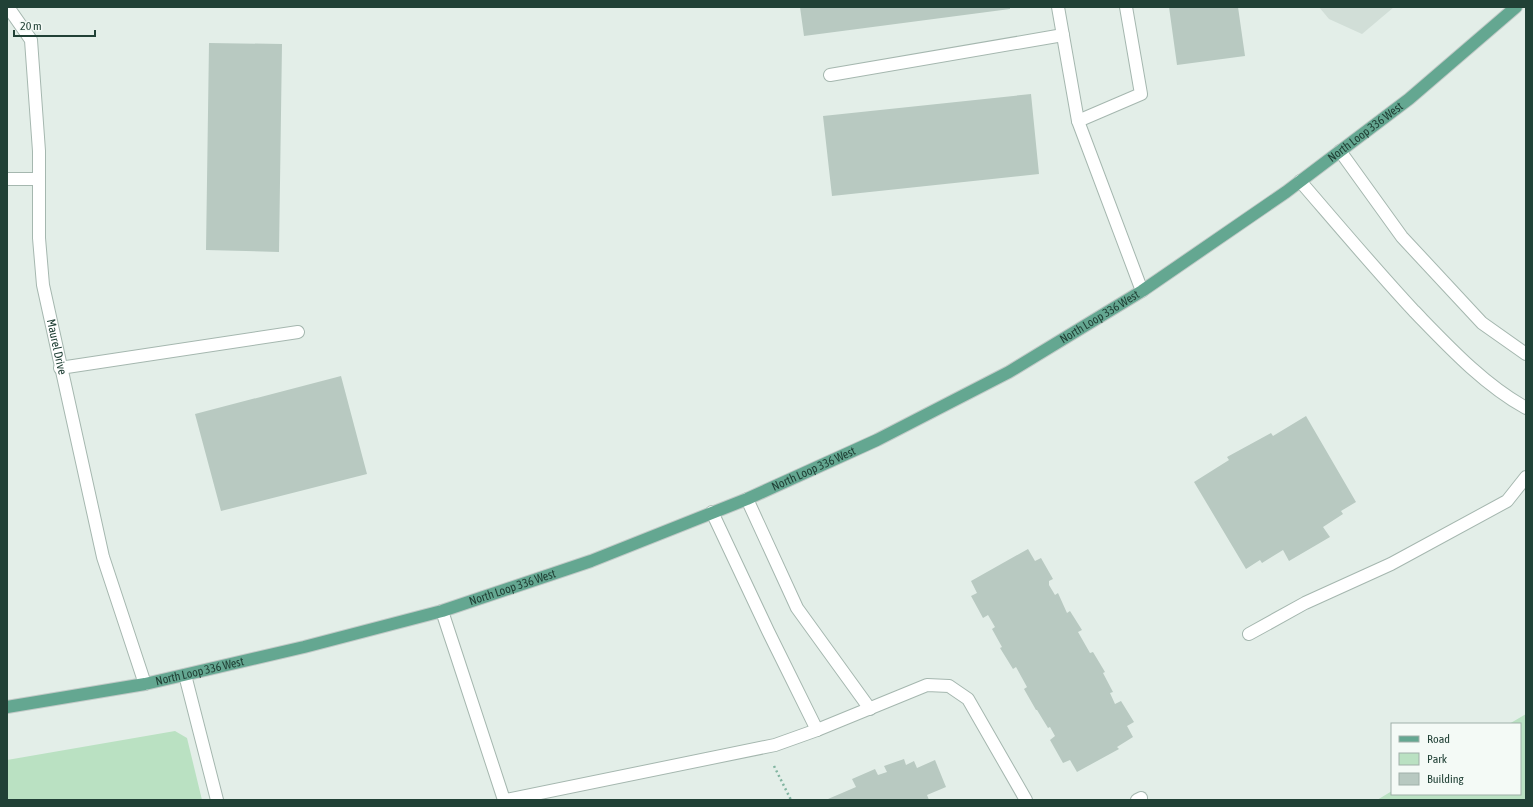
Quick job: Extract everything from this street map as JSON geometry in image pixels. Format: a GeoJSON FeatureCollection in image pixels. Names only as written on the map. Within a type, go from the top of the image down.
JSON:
{"type":"FeatureCollection","features":[{"type":"Feature","properties":{"kind":"main road","name":"North Loop 336 West"},"geometry":{"type":"LineString","coordinates":[[7,707],[145,684],[304,648],[442,611],[591,561],[747,499],[877,440],[1009,372],[1142,291],[1300,181],[1409,99],[1516,7]]}},
{"type":"Feature","properties":{"kind":"street","name":"Maurel Drive"},"geometry":{"type":"LineString","coordinates":[[8,7],[32,40],[39,178],[39,238],[43,285],[60,368],[89,488],[103,558],[145,684]]}},
{"type":"Feature","properties":{"kind":"street"},"geometry":{"type":"LineString","coordinates":[[1058,7],[1078,121],[1142,291]]}},
{"type":"Feature","properties":{"kind":"street"},"geometry":{"type":"LineString","coordinates":[[1078,121],[1141,94],[1126,7]]}},
{"type":"Feature","properties":{"kind":"street"},"geometry":{"type":"LineString","coordinates":[[830,75],[1063,35]]}},
{"type":"Feature","properties":{"kind":"street"},"geometry":{"type":"LineString","coordinates":[[1340,151],[1402,236],[1482,322],[1526,354]]}},
{"type":"Feature","properties":{"kind":"street"},"geometry":{"type":"LineString","coordinates":[[7,179],[39,178]]}},
{"type":"Feature","properties":{"kind":"street"},"geometry":{"type":"LineString","coordinates":[[1300,181],[1389,284],[1453,352],[1513,400],[1526,408]]}},
{"type":"Feature","properties":{"kind":"street"},"geometry":{"type":"LineString","coordinates":[[60,368],[298,332]]}},
{"type":"Feature","properties":{"kind":"street"},"geometry":{"type":"LineString","coordinates":[[1249,634],[1305,603],[1391,564],[1507,501],[1526,477]]}},
{"type":"Feature","properties":{"kind":"street"},"geometry":{"type":"LineString","coordinates":[[747,499],[797,608],[870,709]]}},
{"type":"Feature","properties":{"kind":"street"},"geometry":{"type":"LineString","coordinates":[[712,512],[817,730]]}},
{"type":"Feature","properties":{"kind":"street"},"geometry":{"type":"LineString","coordinates":[[442,611],[504,800],[766,747],[817,730],[928,685],[949,686],[968,699],[1026,800]]}},
{"type":"Feature","properties":{"kind":"street"},"geometry":{"type":"LineString","coordinates":[[185,675],[217,800]]}},
{"type":"Feature","properties":{"kind":"path"},"geometry":{"type":"LineString","coordinates":[[766,747],[791,800]]}},
{"type":"Feature","properties":{"kind":"shaded area"},"geometry":{"type":"Polygon","coordinates":[[[1319,7],[1394,7],[1362,34],[1329,19],[1319,7]]]}},
{"type":"Feature","properties":{"kind":"green space"},"geometry":{"type":"Polygon","coordinates":[[[1526,714],[1526,800],[1377,800],[1391,792],[1391,795],[1521,795],[1521,723],[1511,723],[1526,714]]]}},
{"type":"Feature","properties":{"kind":"green space"},"geometry":{"type":"Polygon","coordinates":[[[175,731],[187,738],[202,800],[7,800],[7,760],[175,731]]]}},
{"type":"Feature","properties":{"kind":"building"},"geometry":{"type":"Polygon","coordinates":[[[800,7],[1010,7],[1010,9],[804,36],[800,7]]]}},
{"type":"Feature","properties":{"kind":"building"},"geometry":{"type":"Polygon","coordinates":[[[1169,7],[1238,7],[1245,56],[1177,65],[1169,7]]]}},
{"type":"Feature","properties":{"kind":"building"},"geometry":{"type":"Polygon","coordinates":[[[209,43],[282,44],[279,252],[206,250],[209,43]]]}},
{"type":"Feature","properties":{"kind":"building"},"geometry":{"type":"Polygon","coordinates":[[[1031,94],[1039,174],[832,196],[823,116],[1031,94]]]}},
{"type":"Feature","properties":{"kind":"building"},"geometry":{"type":"Polygon","coordinates":[[[341,376],[367,474],[221,511],[195,414],[341,376]]]}},
{"type":"Feature","properties":{"kind":"building"},"geometry":{"type":"Polygon","coordinates":[[[1306,416],[1356,502],[1341,511],[1343,514],[1323,527],[1330,537],[1289,561],[1283,550],[1262,563],[1260,560],[1246,569],[1194,482],[1229,460],[1227,457],[1271,433],[1273,436],[1306,416]]]}},
{"type":"Feature","properties":{"kind":"building"},"geometry":{"type":"Polygon","coordinates":[[[1028,549],[1035,561],[1041,558],[1053,579],[1049,581],[1049,585],[1055,595],[1058,593],[1067,613],[1070,611],[1082,630],[1078,632],[1090,653],[1093,652],[1105,672],[1103,673],[1113,692],[1110,693],[1115,704],[1121,701],[1134,722],[1127,726],[1133,737],[1117,747],[1119,749],[1077,772],[1070,760],[1063,763],[1050,740],[1055,736],[1050,727],[1048,728],[1036,710],[1024,689],[1027,687],[1016,667],[1013,669],[1000,648],[1002,647],[992,629],[995,627],[988,615],[983,618],[971,596],[977,593],[971,581],[1028,549]]]}},
{"type":"Feature","properties":{"kind":"building"},"geometry":{"type":"Polygon","coordinates":[[[904,759],[906,765],[914,761],[917,768],[935,760],[946,787],[927,795],[929,800],[828,800],[856,787],[852,779],[875,769],[878,775],[887,772],[884,766],[904,759]]]}}]}
